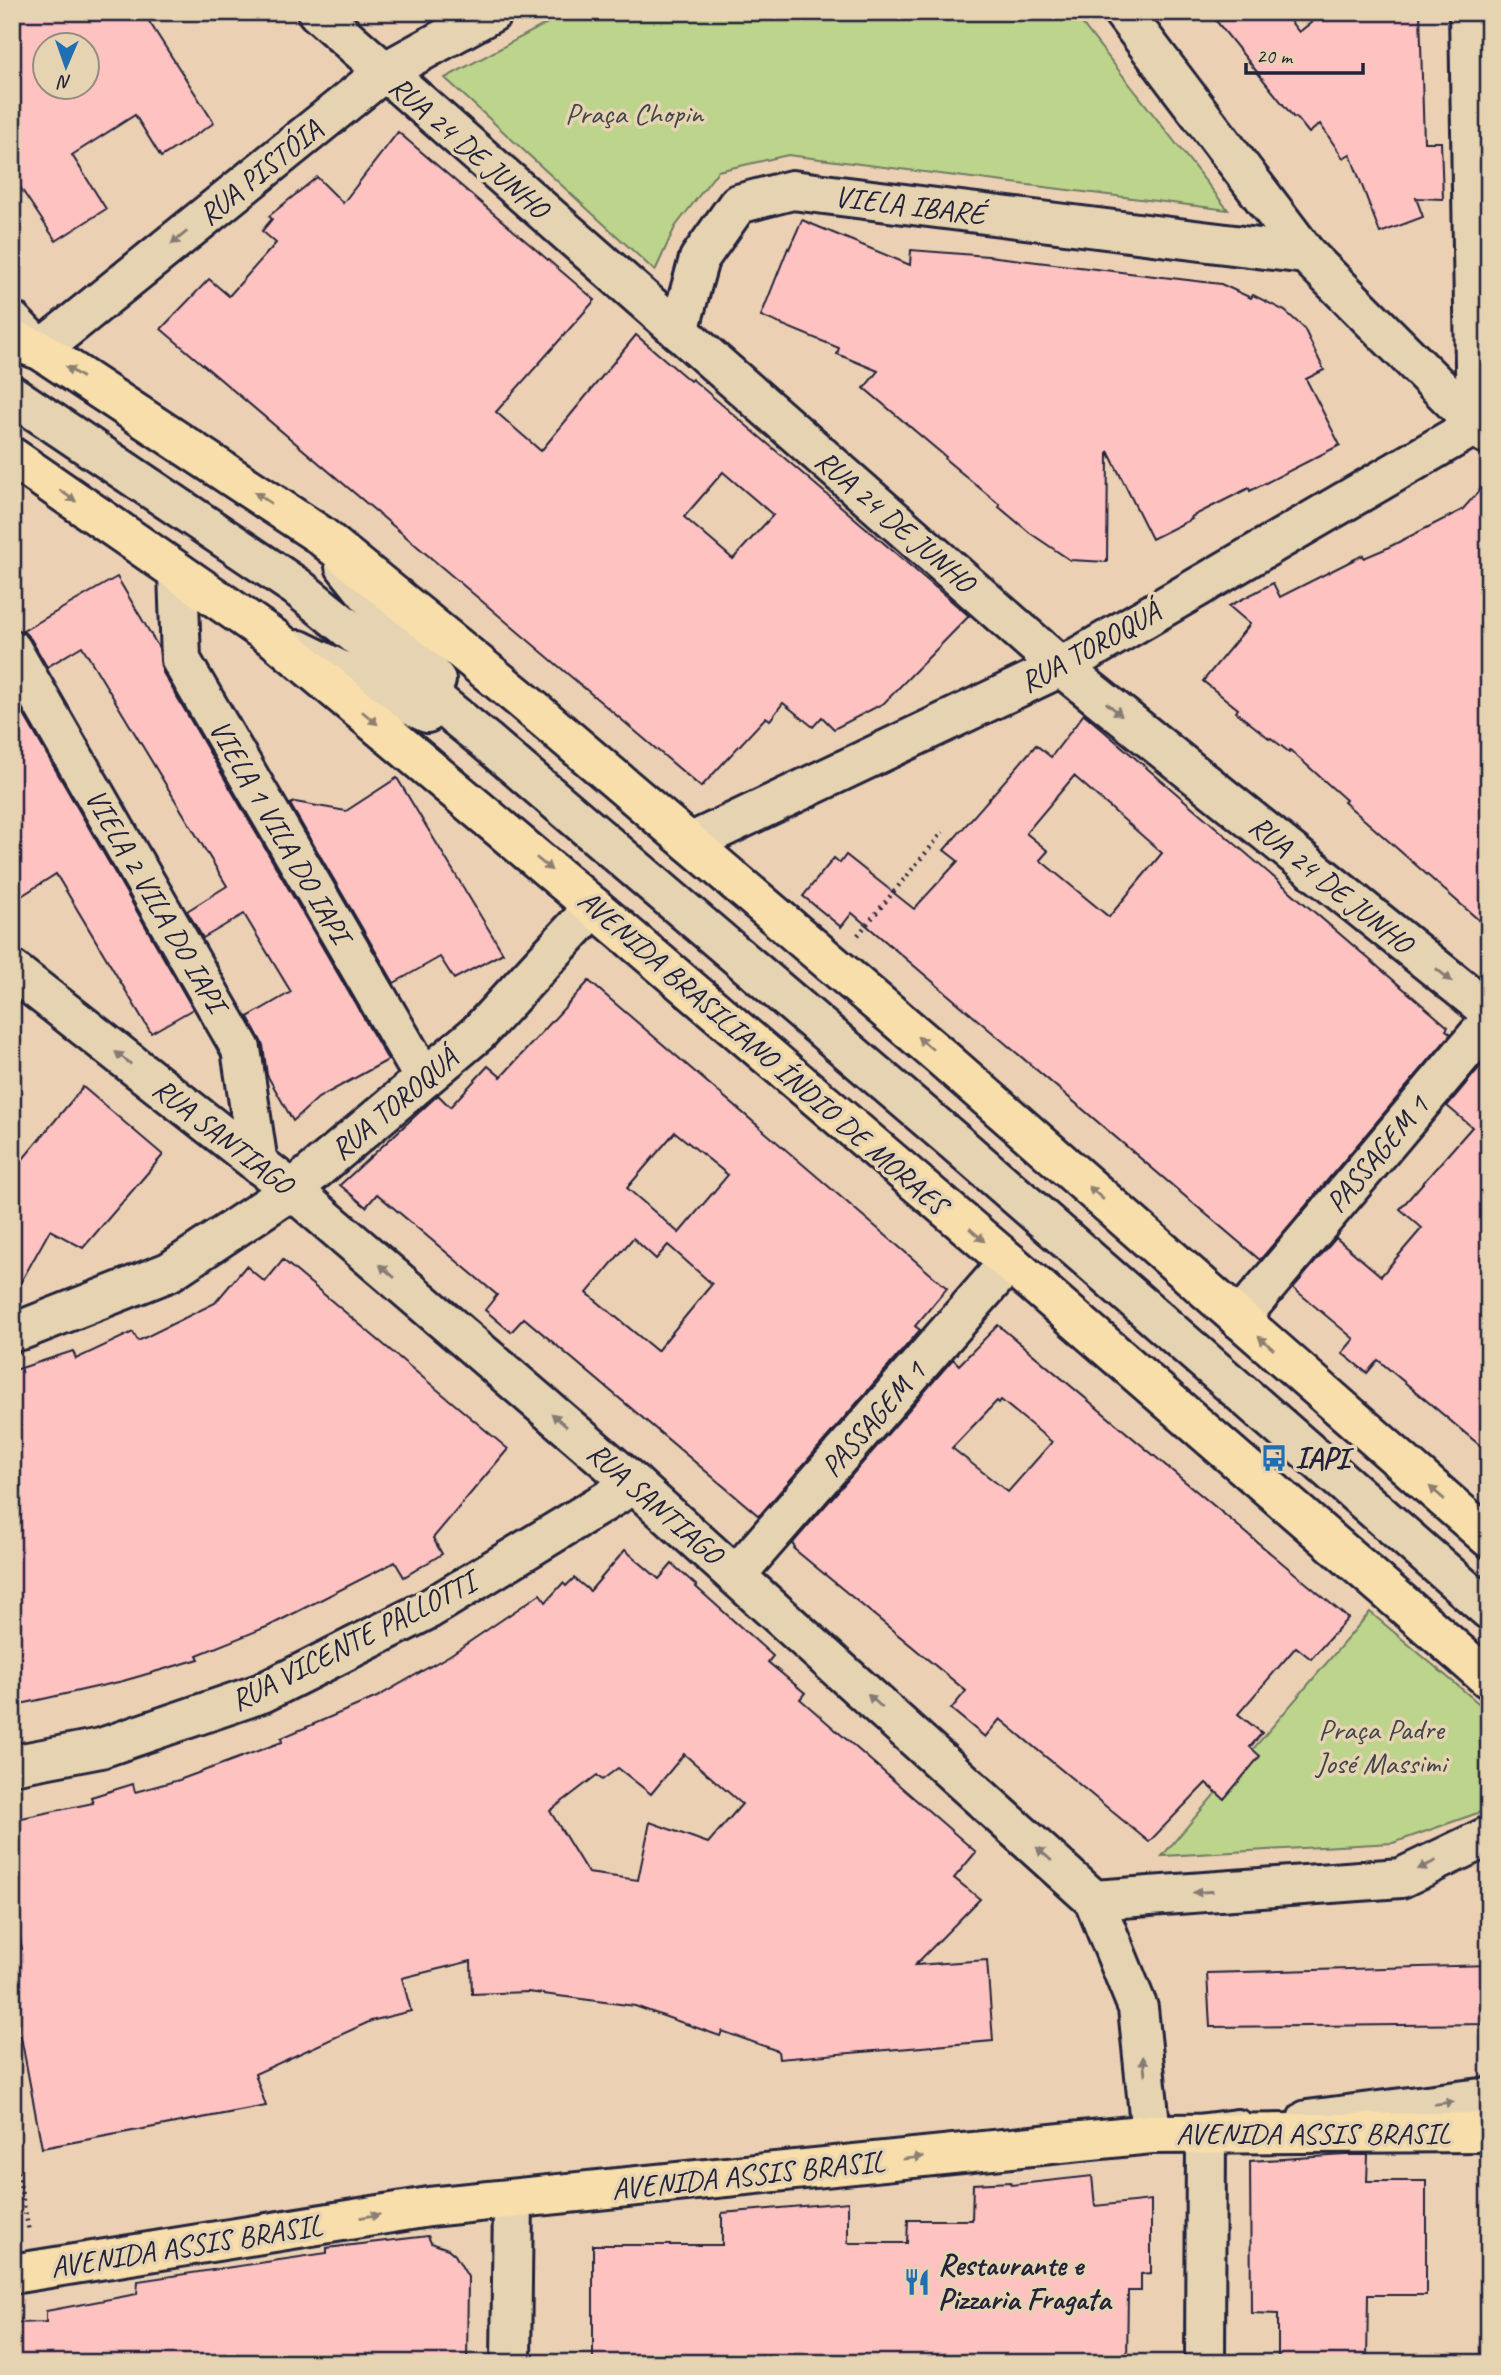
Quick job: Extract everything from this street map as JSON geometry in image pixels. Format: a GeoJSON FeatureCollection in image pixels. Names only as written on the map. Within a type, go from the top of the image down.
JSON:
{"type":"FeatureCollection","features":[{"type":"Feature","properties":{"kind":"main road"},"geometry":{"type":"LineString","coordinates":[[26,345],[320,536],[521,699],[939,1055],[1489,1538]]}},
{"type":"Feature","properties":{"kind":"main road","name":"AVENIDA BRASILIANO ÍNDIO DE MORAES"},"geometry":{"type":"LineString","coordinates":[[12,457],[275,639],[594,907],[1009,1262],[1489,1679]]}},
{"type":"Feature","properties":{"kind":"main road","name":"AVENIDA ASSIS BRASIL"},"geometry":{"type":"LineString","coordinates":[[24,2272],[429,2207],[1152,2134],[1489,2132]]}},
{"type":"Feature","properties":{"kind":"street","name":"RUA 24 DE JUNHO"},"geometry":{"type":"LineString","coordinates":[[317,12],[1061,667],[1489,1011]]}},
{"type":"Feature","properties":{"kind":"street","name":"RUA PISTÓIA"},"geometry":{"type":"LineString","coordinates":[[26,345],[384,72],[493,12]]}},
{"type":"Feature","properties":{"kind":"street"},"geometry":{"type":"LineString","coordinates":[[1123,12],[1306,254],[1482,431]]}},
{"type":"Feature","properties":{"kind":"street"},"geometry":{"type":"LineString","coordinates":[[1469,12],[1482,431]]}},
{"type":"Feature","properties":{"kind":"street","name":"VIELA IBARÉ"},"geometry":{"type":"LineString","coordinates":[[679,331],[699,259],[737,204],[792,190],[1306,254]]}},
{"type":"Feature","properties":{"kind":"street"},"geometry":{"type":"LineString","coordinates":[[1224,244],[1260,193]]}},
{"type":"Feature","properties":{"kind":"street"},"geometry":{"type":"LineString","coordinates":[[12,321],[26,345]]}},
{"type":"Feature","properties":{"kind":"street"},"geometry":{"type":"LineString","coordinates":[[12,394],[298,587],[486,741],[957,1143],[1489,1610]]}},
{"type":"Feature","properties":{"kind":"street","name":"RUA TOROQUÁ"},"geometry":{"type":"LineString","coordinates":[[690,843],[1061,667],[1482,431]]}},
{"type":"Feature","properties":{"kind":"street"},"geometry":{"type":"LineString","coordinates":[[320,536],[486,741]]}},
{"type":"Feature","properties":{"kind":"street","name":"VIELA 1 VILA DO IAPI"},"geometry":{"type":"LineString","coordinates":[[178,572],[181,660],[424,1078]]}},
{"type":"Feature","properties":{"kind":"street"},"geometry":{"type":"LineString","coordinates":[[275,639],[486,741]]}},
{"type":"Feature","properties":{"kind":"street","name":"VIELA 2 VILA DO IAPI"},"geometry":{"type":"LineString","coordinates":[[12,650],[241,1049],[258,1164]]}},
{"type":"Feature","properties":{"kind":"street","name":"RUA TOROQUÁ"},"geometry":{"type":"LineString","coordinates":[[12,1332],[169,1272],[292,1190],[478,1033],[594,907]]}},
{"type":"Feature","properties":{"kind":"street","name":"RUA SANTIAGO"},"geometry":{"type":"LineString","coordinates":[[12,970],[292,1190],[634,1484],[1094,1900],[1138,2008],[1152,2134]]}},
{"type":"Feature","properties":{"kind":"street","name":"PASSAGEM 1"},"geometry":{"type":"LineString","coordinates":[[1239,1319],[1489,1022]]}},
{"type":"Feature","properties":{"kind":"street","name":"PASSAGEM 1"},"geometry":{"type":"LineString","coordinates":[[736,1575],[1009,1262]]}},
{"type":"Feature","properties":{"kind":"street","name":"RUA VICENTE PALLOTTI"},"geometry":{"type":"LineString","coordinates":[[12,1765],[102,1748],[262,1693],[429,1609],[634,1484]]}},
{"type":"Feature","properties":{"kind":"street"},"geometry":{"type":"LineString","coordinates":[[1446,1572],[1489,1595]]}},
{"type":"Feature","properties":{"kind":"street"},"geometry":{"type":"LineString","coordinates":[[1446,1572],[1489,1631]]}},
{"type":"Feature","properties":{"kind":"street"},"geometry":{"type":"LineString","coordinates":[[1094,1900],[1401,1878],[1489,1836]]}},
{"type":"Feature","properties":{"kind":"street"},"geometry":{"type":"LineString","coordinates":[[1205,2363],[1206,2133],[1489,2097]]}},
{"type":"Feature","properties":{"kind":"street"},"geometry":{"type":"LineString","coordinates":[[512,2363],[513,2199]]}},
{"type":"Feature","properties":{"kind":"path"},"geometry":{"type":"LineString","coordinates":[[833,965],[943,832]]}},
{"type":"Feature","properties":{"kind":"path"},"geometry":{"type":"LineString","coordinates":[[12,2144],[24,2272]]}},
{"type":"Feature","properties":{"kind":"green space","name":"Praça Chopin"},"geometry":{"type":"Polygon","coordinates":[[[568,12],[1073,12],[1228,210],[788,155],[718,171],[675,227],[655,271],[445,78],[568,12]]]}},
{"type":"Feature","properties":{"kind":"green space","name":"Praça Padre José Massimi"},"geometry":{"type":"Polygon","coordinates":[[[1370,1612],[1489,1712],[1489,1809],[1393,1843],[1162,1856],[1370,1612]]]}},
{"type":"Feature","properties":{"kind":"building"},"geometry":{"type":"Polygon","coordinates":[[[12,12],[143,12],[214,123],[161,157],[135,115],[72,155],[106,209],[56,241],[12,175],[12,12]]]}},
{"type":"Feature","properties":{"kind":"building"},"geometry":{"type":"Polygon","coordinates":[[[1209,12],[1283,12],[1299,32],[1325,12],[1420,12],[1424,142],[1441,142],[1443,199],[1416,198],[1423,217],[1380,233],[1350,154],[1343,158],[1320,124],[1309,133],[1296,117],[1294,118],[1209,12]]]}},
{"type":"Feature","properties":{"kind":"building"},"geometry":{"type":"Polygon","coordinates":[[[398,132],[595,300],[496,412],[541,451],[636,335],[690,381],[692,379],[969,616],[884,703],[834,729],[822,717],[813,727],[783,703],[770,720],[766,717],[701,787],[161,329],[209,279],[229,296],[276,243],[262,231],[272,219],[269,216],[317,177],[343,203],[398,132]],[[723,472],[684,517],[733,559],[773,515],[723,472]]]}},
{"type":"Feature","properties":{"kind":"building"},"geometry":{"type":"Polygon","coordinates":[[[802,220],[910,265],[911,250],[988,256],[1221,284],[1251,298],[1253,295],[1285,311],[1304,328],[1324,370],[1306,379],[1340,445],[1250,491],[1249,488],[1191,517],[1192,519],[1152,539],[1108,451],[1107,562],[1070,560],[1030,533],[864,388],[878,371],[837,354],[839,348],[761,316],[802,220]]]}},
{"type":"Feature","properties":{"kind":"building"},"geometry":{"type":"Polygon","coordinates":[[[1489,480],[1489,929],[1344,802],[1346,800],[1290,750],[1289,752],[1270,739],[1203,681],[1250,624],[1229,606],[1273,583],[1280,597],[1363,555],[1364,558],[1385,549],[1462,510],[1489,480]]]}},
{"type":"Feature","properties":{"kind":"building"},"geometry":{"type":"Polygon","coordinates":[[[117,577],[159,648],[162,671],[388,1060],[318,1098],[293,1121],[267,1075],[263,1045],[248,1017],[291,992],[244,914],[203,938],[187,911],[227,886],[82,646],[47,667],[31,639],[23,631],[117,577]]]}},
{"type":"Feature","properties":{"kind":"building"},"geometry":{"type":"Polygon","coordinates":[[[12,694],[193,1009],[151,1033],[56,874],[12,902],[12,694]]]}},
{"type":"Feature","properties":{"kind":"building"},"geometry":{"type":"Polygon","coordinates":[[[1084,714],[1448,1027],[1446,1030],[1451,1034],[1260,1260],[852,913],[841,927],[803,896],[834,858],[840,863],[846,855],[914,909],[958,861],[944,850],[1036,745],[1051,757],[1084,714]],[[1074,776],[1026,833],[1048,851],[1040,860],[1109,917],[1162,853],[1074,776]]]}},
{"type":"Feature","properties":{"kind":"building"},"geometry":{"type":"Polygon","coordinates":[[[397,778],[503,953],[454,979],[440,957],[394,983],[290,804],[295,802],[346,811],[397,778]]]}},
{"type":"Feature","properties":{"kind":"building"},"geometry":{"type":"Polygon","coordinates":[[[589,981],[947,1288],[915,1326],[920,1330],[759,1516],[524,1318],[511,1332],[485,1310],[497,1295],[377,1194],[366,1207],[340,1185],[438,1095],[450,1107],[488,1066],[501,1077],[589,981]],[[675,1132],[627,1188],[679,1233],[728,1175],[675,1132]],[[633,1238],[587,1293],[657,1351],[712,1284],[668,1245],[656,1259],[633,1238]]]}},
{"type":"Feature","properties":{"kind":"building"},"geometry":{"type":"Polygon","coordinates":[[[1484,1062],[1489,1066],[1489,1453],[1378,1360],[1367,1373],[1342,1353],[1354,1339],[1293,1288],[1336,1238],[1381,1276],[1422,1228],[1400,1209],[1472,1127],[1447,1106],[1484,1062]]]}},
{"type":"Feature","properties":{"kind":"building"},"geometry":{"type":"Polygon","coordinates":[[[83,1087],[163,1155],[83,1248],[50,1230],[12,1298],[12,1172],[83,1087]]]}},
{"type":"Feature","properties":{"kind":"building"},"geometry":{"type":"Polygon","coordinates":[[[283,1260],[508,1449],[433,1538],[442,1554],[404,1577],[395,1562],[269,1626],[197,1655],[199,1659],[123,1681],[12,1706],[12,1371],[73,1351],[76,1359],[133,1332],[138,1341],[215,1303],[246,1266],[265,1282],[283,1260]]]}},
{"type":"Feature","properties":{"kind":"building"},"geometry":{"type":"Polygon","coordinates":[[[998,1325],[1348,1618],[1311,1659],[1296,1647],[1238,1714],[1262,1733],[1250,1747],[1260,1756],[1224,1799],[1206,1783],[1149,1842],[1000,1719],[985,1737],[951,1709],[966,1691],[794,1549],[792,1544],[953,1359],[959,1365],[998,1325]],[[1001,1400],[952,1448],[1008,1492],[1052,1442],[1001,1400]]]}},
{"type":"Feature","properties":{"kind":"building"},"geometry":{"type":"Polygon","coordinates":[[[625,1550],[659,1579],[672,1564],[773,1656],[768,1662],[805,1693],[800,1699],[976,1852],[954,1878],[980,1899],[915,1965],[987,1960],[993,2041],[779,2059],[778,2051],[722,2031],[720,2036],[635,2006],[528,1992],[472,1994],[471,1961],[402,1978],[411,2011],[371,2021],[255,2074],[266,2106],[42,2148],[12,1989],[12,1951],[22,1949],[12,1897],[12,1820],[93,1803],[91,1797],[133,1784],[135,1792],[179,1780],[282,1742],[281,1738],[377,1697],[450,1655],[540,1594],[546,1602],[563,1583],[566,1586],[574,1578],[590,1591],[625,1550]],[[684,1754],[651,1794],[618,1768],[602,1780],[597,1775],[550,1811],[588,1873],[638,1880],[650,1822],[708,1843],[742,1804],[684,1754]]]}},
{"type":"Feature","properties":{"kind":"building"},"geometry":{"type":"Polygon","coordinates":[[[1489,1965],[1489,2024],[1210,2027],[1207,1973],[1489,1965]]]}},
{"type":"Feature","properties":{"kind":"building"},"geometry":{"type":"Polygon","coordinates":[[[1368,2155],[1367,2181],[1426,2181],[1426,2295],[1368,2295],[1367,2363],[1278,2363],[1278,2314],[1251,2313],[1250,2161],[1368,2155]]]}},
{"type":"Feature","properties":{"kind":"building"},"geometry":{"type":"Polygon","coordinates":[[[1092,2176],[1095,2206],[1151,2200],[1151,2273],[1141,2274],[1141,2291],[1128,2291],[1127,2363],[593,2363],[593,2245],[722,2245],[722,2213],[848,2202],[848,2243],[907,2243],[908,2220],[972,2220],[973,2184],[1010,2182],[1011,2185],[1092,2176]]]}},
{"type":"Feature","properties":{"kind":"building"},"geometry":{"type":"Polygon","coordinates":[[[428,2236],[431,2243],[448,2249],[455,2255],[468,2277],[467,2363],[28,2363],[28,2358],[12,2358],[12,2323],[46,2322],[46,2311],[137,2294],[138,2281],[327,2253],[327,2248],[428,2236]]]}},
{"type":"Feature","properties":{"kind":"place","name":"IAPI"},"geometry":{"type":"Point","coordinates":[1274,1458]}},
{"type":"Feature","properties":{"kind":"place","name":"Restaurante e Pizzaria Fragata"},"geometry":{"type":"Point","coordinates":[917,2282]}}]}
